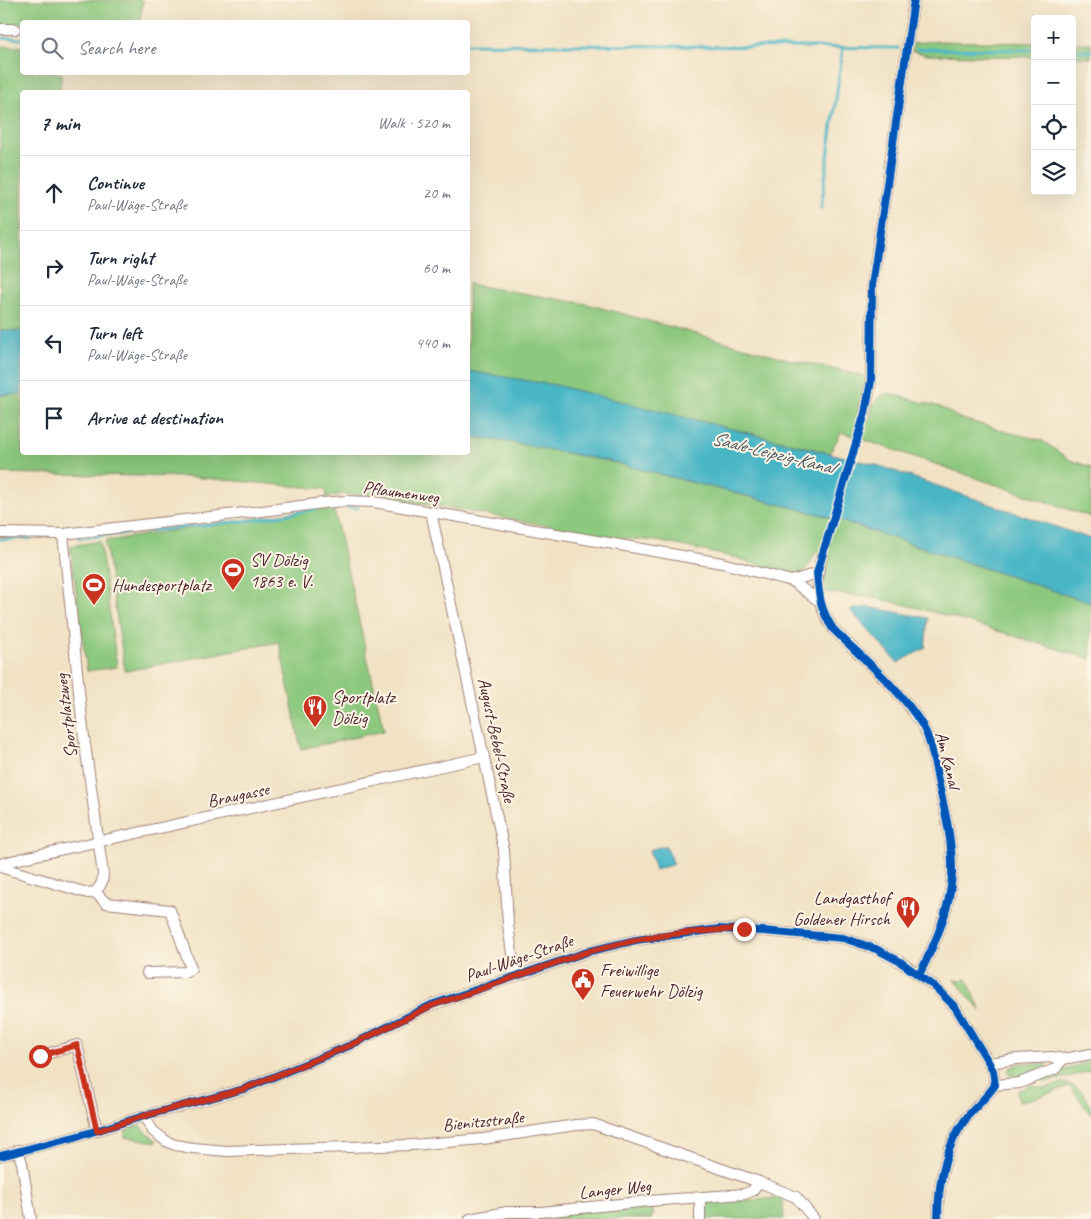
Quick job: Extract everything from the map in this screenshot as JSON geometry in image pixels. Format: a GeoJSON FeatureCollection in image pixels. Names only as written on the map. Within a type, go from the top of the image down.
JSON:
{"type":"FeatureCollection","features":[{"type":"Feature","properties":{"kind":"street"},"geometry":{"type":"LineString","coordinates":[[865,413],[871,381],[872,286],[914,0]]}},
{"type":"Feature","properties":{"kind":"street"},"geometry":{"type":"LineString","coordinates":[[0,29],[15,29]]}},
{"type":"Feature","properties":{"kind":"street","name":"Pflaumenweg"},"geometry":{"type":"LineString","coordinates":[[0,533],[63,534],[335,502],[374,502],[722,563],[792,581],[819,601]]}},
{"type":"Feature","properties":{"kind":"street","name":"August-Bebel-Straße"},"geometry":{"type":"LineString","coordinates":[[431,512],[504,850],[508,924],[515,976]]}},
{"type":"Feature","properties":{"kind":"street","name":"Sportplatzweg"},"geometry":{"type":"LineString","coordinates":[[63,534],[83,730],[103,881],[100,888],[95,892]]}},
{"type":"Feature","properties":{"kind":"street","name":"Am Kanal"},"geometry":{"type":"LineString","coordinates":[[822,556],[817,573],[819,601],[825,617],[902,697],[924,726],[930,745],[946,819],[952,873],[949,898],[944,915],[920,975]]}},
{"type":"Feature","properties":{"kind":"street"},"geometry":{"type":"LineString","coordinates":[[792,581],[817,573]]}},
{"type":"Feature","properties":{"kind":"street","name":"Braugasse"},"geometry":{"type":"LineString","coordinates":[[95,892],[88,893],[0,867],[3,863],[32,856],[484,757]]}},
{"type":"Feature","properties":{"kind":"street"},"geometry":{"type":"LineString","coordinates":[[95,892],[106,904],[170,910],[191,968],[186,972],[147,973]]}},
{"type":"Feature","properties":{"kind":"street","name":"Paul-Wäge-Straße"},"geometry":{"type":"LineString","coordinates":[[0,1156],[97,1131],[144,1116],[244,1089],[351,1045],[431,1006],[590,951],[636,940],[692,932],[744,929],[843,938],[876,949],[920,975],[955,1007],[993,1071],[994,1085]]}},
{"type":"Feature","properties":{"kind":"street"},"geometry":{"type":"LineString","coordinates":[[40,1056],[77,1045],[97,1131]]}},
{"type":"Feature","properties":{"kind":"street"},"geometry":{"type":"LineString","coordinates":[[989,1063],[1016,1059],[1063,1059],[1091,1054]]}},
{"type":"Feature","properties":{"kind":"street"},"geometry":{"type":"LineString","coordinates":[[938,1219],[942,1177],[950,1148],[957,1131],[963,1123],[994,1085],[1020,1083],[1055,1069],[1063,1059]]}},
{"type":"Feature","properties":{"kind":"street","name":"Bienitzstraße"},"geometry":{"type":"LineString","coordinates":[[144,1116],[154,1131],[166,1141],[175,1145],[226,1151],[324,1149],[421,1144],[483,1139],[592,1124],[759,1182],[796,1197],[814,1219]]}},
{"type":"Feature","properties":{"kind":"street"},"geometry":{"type":"LineString","coordinates":[[18,1150],[22,1163],[31,1219]]}},
{"type":"Feature","properties":{"kind":"street","name":"Langer Weg"},"geometry":{"type":"LineString","coordinates":[[470,1219],[507,1212],[541,1212],[744,1194],[752,1191],[759,1182]]}},
{"type":"Feature","properties":{"kind":"street"},"geometry":{"type":"LineString","coordinates":[[700,1198],[700,1219]]}},
{"type":"Feature","properties":{"kind":"green space"},"geometry":{"type":"Polygon","coordinates":[[[0,0],[143,0],[140,20],[20,20],[20,25],[0,25],[0,0]]]}},
{"type":"Feature","properties":{"kind":"green space"},"geometry":{"type":"Polygon","coordinates":[[[936,41],[1031,43],[1031,57],[927,55],[912,51],[913,43],[936,41]]]}},
{"type":"Feature","properties":{"kind":"green space"},"geometry":{"type":"Polygon","coordinates":[[[1076,43],[1091,43],[1091,58],[1076,57],[1076,43]]]}},
{"type":"Feature","properties":{"kind":"green space"},"geometry":{"type":"Polygon","coordinates":[[[0,46],[20,47],[20,75],[62,75],[59,90],[20,90],[20,331],[0,330],[0,46]]]}},
{"type":"Feature","properties":{"kind":"green space"},"geometry":{"type":"Polygon","coordinates":[[[470,284],[587,304],[792,360],[865,376],[866,382],[857,416],[869,420],[873,405],[879,397],[888,393],[940,407],[959,418],[1041,440],[1070,460],[1091,467],[1091,517],[841,432],[830,453],[741,431],[470,371],[470,284]]]}},
{"type":"Feature","properties":{"kind":"green space"},"geometry":{"type":"Polygon","coordinates":[[[20,394],[20,455],[470,455],[470,436],[608,461],[826,516],[1091,603],[1091,659],[941,614],[882,599],[825,592],[824,574],[830,556],[816,552],[808,567],[801,574],[792,576],[737,558],[658,541],[616,538],[388,497],[343,494],[327,498],[326,489],[192,477],[0,473],[0,395],[20,394]]]}},
{"type":"Feature","properties":{"kind":"green space","name":"SV Dölzig 1863 e. V."},"geometry":{"type":"Polygon","coordinates":[[[333,506],[384,731],[301,749],[279,642],[125,671],[105,541],[333,506]]]}},
{"type":"Feature","properties":{"kind":"green space","name":"Hundesportplatz"},"geometry":{"type":"Polygon","coordinates":[[[100,541],[117,667],[87,671],[70,546],[100,541]]]}},
{"type":"Feature","properties":{"kind":"green space"},"geometry":{"type":"Polygon","coordinates":[[[954,979],[961,981],[967,979],[981,1011],[954,979]]]}},
{"type":"Feature","properties":{"kind":"green space"},"geometry":{"type":"Polygon","coordinates":[[[1091,1060],[1091,1070],[1086,1072],[1045,1082],[1042,1079],[1091,1060]]]}},
{"type":"Feature","properties":{"kind":"green space"},"geometry":{"type":"Polygon","coordinates":[[[1021,1063],[1047,1064],[1048,1067],[1024,1077],[1009,1074],[1010,1068],[1021,1063]]]}},
{"type":"Feature","properties":{"kind":"green space"},"geometry":{"type":"Polygon","coordinates":[[[1062,1083],[1074,1086],[1083,1093],[1089,1103],[1091,1115],[1070,1086],[1019,1102],[1017,1091],[1032,1084],[1044,1088],[1062,1083]]]}},
{"type":"Feature","properties":{"kind":"green space"},"geometry":{"type":"Polygon","coordinates":[[[139,1125],[157,1141],[125,1137],[126,1128],[139,1125]]]}},
{"type":"Feature","properties":{"kind":"green space"},"geometry":{"type":"Polygon","coordinates":[[[782,1198],[784,1219],[707,1219],[706,1203],[782,1198]]]}},
{"type":"Feature","properties":{"kind":"green space"},"geometry":{"type":"Polygon","coordinates":[[[652,1205],[652,1219],[498,1219],[652,1205]]]}},
{"type":"Feature","properties":{"kind":"water"},"geometry":{"type":"Polygon","coordinates":[[[0,330],[20,331],[20,394],[0,395],[0,330]]]}},
{"type":"Feature","properties":{"kind":"water","name":"Saale-Leipzig-Kanal"},"geometry":{"type":"Polygon","coordinates":[[[470,371],[555,385],[877,465],[1091,539],[1091,603],[826,516],[608,461],[470,436],[470,371]]]}},
{"type":"Feature","properties":{"kind":"water"},"geometry":{"type":"Polygon","coordinates":[[[868,607],[928,618],[925,648],[898,663],[850,610],[868,607]]]}},
{"type":"Feature","properties":{"kind":"water"},"geometry":{"type":"Polygon","coordinates":[[[666,846],[674,864],[655,870],[649,850],[666,846]]]}},
{"type":"Feature","properties":{"kind":"waterway"},"geometry":{"type":"LineString","coordinates":[[0,38],[20,39]]}},
{"type":"Feature","properties":{"kind":"waterway"},"geometry":{"type":"LineString","coordinates":[[470,44],[898,48]]}},
{"type":"Feature","properties":{"kind":"waterway"},"geometry":{"type":"LineString","coordinates":[[821,208],[843,48]]}},
{"type":"Feature","properties":{"kind":"waterway"},"geometry":{"type":"LineString","coordinates":[[917,49],[1031,50]]}},
{"type":"Feature","properties":{"kind":"waterway"},"geometry":{"type":"LineString","coordinates":[[1076,51],[1091,51]]}},
{"type":"Feature","properties":{"kind":"waterway"},"geometry":{"type":"LineString","coordinates":[[339,506],[358,508]]}},
{"type":"Feature","properties":{"kind":"waterway"},"geometry":{"type":"LineString","coordinates":[[79,538],[254,520],[316,509]]}},
{"type":"Feature","properties":{"kind":"waterway"},"geometry":{"type":"LineString","coordinates":[[0,539],[31,538]]}},
{"type":"Feature","properties":{"kind":"tunnel"},"geometry":{"type":"LineString","coordinates":[[822,556],[865,413]]}},
{"type":"Feature","properties":{"kind":"cycle path"},"geometry":{"type":"LineString","coordinates":[[914,0],[872,286],[871,381],[865,413],[817,573],[821,602],[825,615],[833,629],[878,672],[910,707],[923,727],[931,749],[948,827],[952,875],[945,914],[931,951],[919,975]]}},
{"type":"Feature","properties":{"kind":"cycle path"},"geometry":{"type":"LineString","coordinates":[[0,1156],[244,1089],[351,1045],[431,1005],[590,951],[636,940],[719,929],[763,931],[843,938],[876,949],[899,961],[934,986],[955,1007],[989,1063],[993,1071],[995,1085],[967,1117],[953,1140],[941,1179],[938,1219]]}},
{"type":"Feature","properties":{"kind":"place","name":"SV Dölzig 1863 e. V."},"geometry":{"type":"Point","coordinates":[233,591]}},
{"type":"Feature","properties":{"kind":"place","name":"Hundesportplatz"},"geometry":{"type":"Point","coordinates":[94,606]}},
{"type":"Feature","properties":{"kind":"place","name":"Sportplatz Dölzig"},"geometry":{"type":"Point","coordinates":[315,728]}},
{"type":"Feature","properties":{"kind":"place","name":"Landgasthof Goldener Hirsch"},"geometry":{"type":"Point","coordinates":[908,929]}},
{"type":"Feature","properties":{"kind":"place","name":"Freiwillige Feuerwehr Dölzig"},"geometry":{"type":"Point","coordinates":[583,1001]}},
{"type":"Feature","properties":{"kind":"route"},"geometry":{"type":"LineString","coordinates":[[40,1056],[77,1045],[97,1131],[144,1116],[244,1089],[351,1045],[407,1016],[431,1006],[590,951],[636,940],[673,934],[744,929]]}}]}
